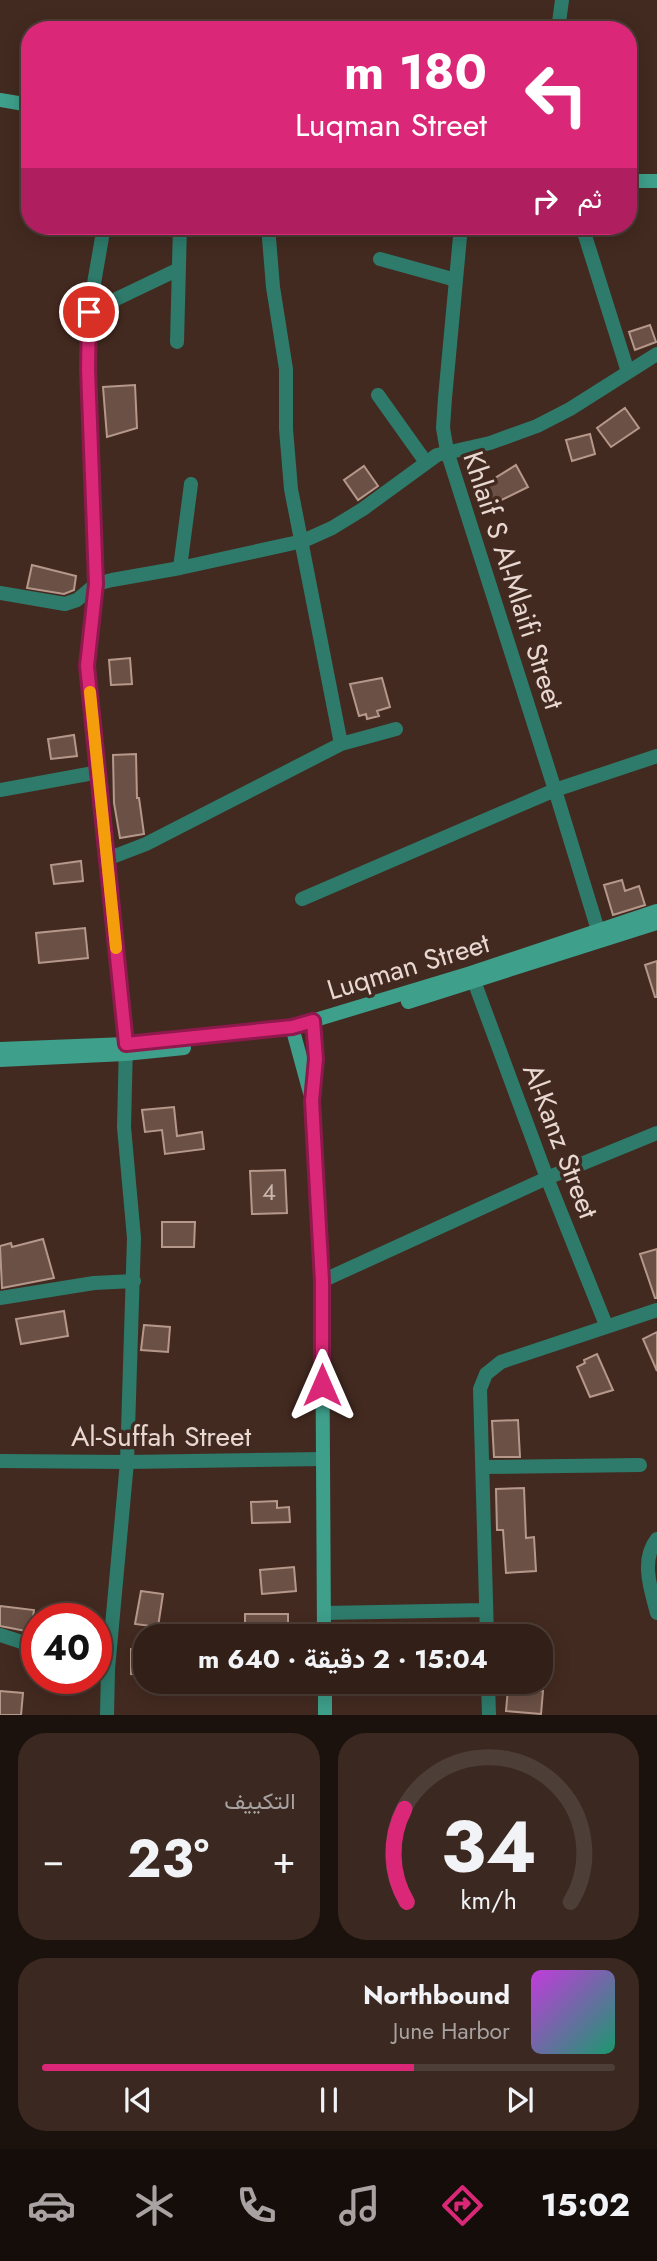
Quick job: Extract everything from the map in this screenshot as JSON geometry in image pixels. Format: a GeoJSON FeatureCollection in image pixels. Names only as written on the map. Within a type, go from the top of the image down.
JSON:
{"type":"FeatureCollection","features":[{"type":"Feature","properties":{"kind":"street"},"geometry":{"type":"LineString","coordinates":[[559,21],[562,0]]}},
{"type":"Feature","properties":{"kind":"street"},"geometry":{"type":"LineString","coordinates":[[0,100],[21,104]]}},
{"type":"Feature","properties":{"kind":"street"},"geometry":{"type":"LineString","coordinates":[[637,181],[657,181]]}},
{"type":"Feature","properties":{"kind":"street"},"geometry":{"type":"LineString","coordinates":[[102,235],[89,312],[88,369],[96,584],[87,666],[126,1049],[124,1128],[134,1238],[127,1462],[110,1603]]}},
{"type":"Feature","properties":{"kind":"street"},"geometry":{"type":"LineString","coordinates":[[177,342],[180,235]]}},
{"type":"Feature","properties":{"kind":"street"},"geometry":{"type":"LineString","coordinates":[[269,235],[273,287],[286,369],[286,429],[292,489],[341,744]]}},
{"type":"Feature","properties":{"kind":"street","name":"Khlaif S Al-Mlaifi Street"},"geometry":{"type":"LineString","coordinates":[[460,235],[443,418],[447,452],[599,935]]}},
{"type":"Feature","properties":{"kind":"street"},"geometry":{"type":"LineString","coordinates":[[585,235],[628,372]]}},
{"type":"Feature","properties":{"kind":"street"},"geometry":{"type":"LineString","coordinates":[[380,259],[456,280]]}},
{"type":"Feature","properties":{"kind":"street"},"geometry":{"type":"LineString","coordinates":[[89,312],[179,269]]}},
{"type":"Feature","properties":{"kind":"street"},"geometry":{"type":"LineString","coordinates":[[0,593],[65,604],[77,600],[96,584],[303,541],[332,528],[363,509],[425,461],[447,452],[490,443],[537,426],[570,409],[657,354]]}},
{"type":"Feature","properties":{"kind":"street"},"geometry":{"type":"LineString","coordinates":[[378,395],[425,461]]}},
{"type":"Feature","properties":{"kind":"street"},"geometry":{"type":"LineString","coordinates":[[180,568],[191,484]]}},
{"type":"Feature","properties":{"kind":"street"},"geometry":{"type":"LineString","coordinates":[[107,859],[146,844],[341,744],[396,729]]}},
{"type":"Feature","properties":{"kind":"street"},"geometry":{"type":"LineString","coordinates":[[302,899],[555,790],[657,756]]}},
{"type":"Feature","properties":{"kind":"street"},"geometry":{"type":"LineString","coordinates":[[0,790],[99,772]]}},
{"type":"Feature","properties":{"kind":"street","name":"Luqman Street"},"geometry":{"type":"LineString","coordinates":[[0,1060],[293,1031],[473,977],[599,935],[657,911]]}},
{"type":"Feature","properties":{"kind":"street","name":"Luqman Street"},"geometry":{"type":"LineString","coordinates":[[599,935],[657,923]]}},
{"type":"Feature","properties":{"kind":"street","name":"Al-Kanz Street"},"geometry":{"type":"LineString","coordinates":[[473,977],[547,1178],[606,1325]]}},
{"type":"Feature","properties":{"kind":"street"},"geometry":{"type":"LineString","coordinates":[[313,1026],[316,1059],[312,1101],[322,1281],[324,1624]]}},
{"type":"Feature","properties":{"kind":"street"},"geometry":{"type":"LineString","coordinates":[[293,1031],[312,1101]]}},
{"type":"Feature","properties":{"kind":"street","name":"Luqman Street"},"geometry":{"type":"LineString","coordinates":[[0,1049],[126,1049]]}},
{"type":"Feature","properties":{"kind":"street"},"geometry":{"type":"LineString","coordinates":[[322,1281],[547,1178],[657,1133]]}},
{"type":"Feature","properties":{"kind":"street"},"geometry":{"type":"LineString","coordinates":[[0,1298],[94,1283],[134,1281]]}},
{"type":"Feature","properties":{"kind":"street"},"geometry":{"type":"LineString","coordinates":[[487,1624],[480,1390],[486,1374],[501,1362],[657,1310]]}},
{"type":"Feature","properties":{"kind":"street","name":"Al-Suffah Street"},"geometry":{"type":"LineString","coordinates":[[0,1461],[323,1459]]}},
{"type":"Feature","properties":{"kind":"street"},"geometry":{"type":"LineString","coordinates":[[483,1467],[640,1465]]}},
{"type":"Feature","properties":{"kind":"street"},"geometry":{"type":"LineString","coordinates":[[657,1539],[651,1547],[648,1560],[649,1581],[657,1614]]}},
{"type":"Feature","properties":{"kind":"street"},"geometry":{"type":"LineString","coordinates":[[324,1613],[486,1610]]}},
{"type":"Feature","properties":{"kind":"street"},"geometry":{"type":"LineString","coordinates":[[0,1635],[21,1642]]}},
{"type":"Feature","properties":{"kind":"street"},"geometry":{"type":"LineString","coordinates":[[105,1694],[107,1715]]}},
{"type":"Feature","properties":{"kind":"street"},"geometry":{"type":"LineString","coordinates":[[325,1694],[325,1715]]}},
{"type":"Feature","properties":{"kind":"street"},"geometry":{"type":"LineString","coordinates":[[488,1694],[489,1715]]}},
{"type":"Feature","properties":{"kind":"building"},"geometry":{"type":"Polygon","coordinates":[[[650,325],[656,342],[635,350],[629,332],[650,325]]]}},
{"type":"Feature","properties":{"kind":"building"},"geometry":{"type":"Polygon","coordinates":[[[135,385],[137,428],[107,437],[103,387],[135,385]]]}},
{"type":"Feature","properties":{"kind":"building"},"geometry":{"type":"Polygon","coordinates":[[[625,408],[639,428],[611,447],[597,428],[625,408]]]}},
{"type":"Feature","properties":{"kind":"building"},"geometry":{"type":"Polygon","coordinates":[[[590,434],[595,454],[572,461],[566,440],[590,434]]]}},
{"type":"Feature","properties":{"kind":"building"},"geometry":{"type":"Polygon","coordinates":[[[516,465],[528,487],[483,509],[476,495],[479,488],[516,465]]]}},
{"type":"Feature","properties":{"kind":"building"},"geometry":{"type":"Polygon","coordinates":[[[364,466],[378,486],[358,500],[344,480],[364,466]]]}},
{"type":"Feature","properties":{"kind":"building"},"geometry":{"type":"Polygon","coordinates":[[[32,565],[76,576],[74,590],[64,594],[27,588],[32,565]]]}},
{"type":"Feature","properties":{"kind":"building"},"geometry":{"type":"Polygon","coordinates":[[[130,658],[132,684],[111,685],[109,660],[130,658]]]}},
{"type":"Feature","properties":{"kind":"building"},"geometry":{"type":"Polygon","coordinates":[[[382,678],[390,707],[377,711],[379,716],[367,719],[366,714],[359,716],[350,684],[382,678]]]}},
{"type":"Feature","properties":{"kind":"building"},"geometry":{"type":"Polygon","coordinates":[[[74,735],[77,756],[51,759],[48,739],[74,735]]]}},
{"type":"Feature","properties":{"kind":"building"},"geometry":{"type":"Polygon","coordinates":[[[136,754],[137,798],[144,834],[120,838],[114,803],[113,755],[136,754]]]}},
{"type":"Feature","properties":{"kind":"building"},"geometry":{"type":"Polygon","coordinates":[[[81,861],[83,881],[54,884],[51,865],[81,861]]]}},
{"type":"Feature","properties":{"kind":"building"},"geometry":{"type":"Polygon","coordinates":[[[622,880],[625,891],[639,886],[645,905],[613,915],[604,885],[622,880]]]}},
{"type":"Feature","properties":{"kind":"building"},"geometry":{"type":"Polygon","coordinates":[[[85,928],[88,958],[39,963],[36,933],[85,928]]]}},
{"type":"Feature","properties":{"kind":"building"},"geometry":{"type":"Polygon","coordinates":[[[657,961],[657,997],[655,997],[645,965],[657,961]]]}},
{"type":"Feature","properties":{"kind":"building"},"geometry":{"type":"Polygon","coordinates":[[[174,1107],[177,1136],[202,1132],[204,1149],[165,1154],[162,1130],[145,1132],[142,1110],[174,1107]]]}},
{"type":"Feature","properties":{"kind":"building"},"geometry":{"type":"Polygon","coordinates":[[[285,1170],[287,1213],[252,1214],[250,1171],[285,1170]]]}},
{"type":"Feature","properties":{"kind":"building"},"geometry":{"type":"Polygon","coordinates":[[[162,1222],[195,1222],[194,1247],[162,1247],[162,1222]]]}},
{"type":"Feature","properties":{"kind":"building"},"geometry":{"type":"Polygon","coordinates":[[[43,1239],[54,1278],[2,1288],[0,1246],[11,1243],[12,1247],[43,1239]]]}},
{"type":"Feature","properties":{"kind":"building"},"geometry":{"type":"Polygon","coordinates":[[[657,1249],[657,1298],[655,1298],[640,1254],[657,1249]]]}},
{"type":"Feature","properties":{"kind":"building"},"geometry":{"type":"Polygon","coordinates":[[[64,1311],[68,1336],[21,1344],[16,1319],[64,1311]]]}},
{"type":"Feature","properties":{"kind":"building"},"geometry":{"type":"Polygon","coordinates":[[[144,1325],[170,1327],[168,1352],[141,1350],[144,1325]]]}},
{"type":"Feature","properties":{"kind":"building"},"geometry":{"type":"Polygon","coordinates":[[[657,1332],[657,1371],[643,1339],[657,1332]]]}},
{"type":"Feature","properties":{"kind":"building"},"geometry":{"type":"Polygon","coordinates":[[[597,1354],[613,1390],[590,1397],[577,1367],[597,1354]]]}},
{"type":"Feature","properties":{"kind":"building"},"geometry":{"type":"Polygon","coordinates":[[[518,1420],[520,1457],[494,1457],[492,1421],[518,1420]]]}},
{"type":"Feature","properties":{"kind":"building"},"geometry":{"type":"Polygon","coordinates":[[[524,1488],[526,1538],[534,1537],[536,1571],[506,1573],[503,1530],[497,1530],[496,1489],[524,1488]]]}},
{"type":"Feature","properties":{"kind":"building"},"geometry":{"type":"Polygon","coordinates":[[[277,1501],[277,1508],[289,1507],[290,1522],[252,1523],[251,1502],[277,1501]]]}},
{"type":"Feature","properties":{"kind":"building"},"geometry":{"type":"Polygon","coordinates":[[[294,1567],[296,1591],[262,1594],[260,1570],[294,1567]]]}},
{"type":"Feature","properties":{"kind":"building"},"geometry":{"type":"Polygon","coordinates":[[[141,1591],[163,1594],[158,1624],[135,1624],[141,1591]]]}},
{"type":"Feature","properties":{"kind":"building"},"geometry":{"type":"Polygon","coordinates":[[[0,1606],[21,1608],[21,1630],[0,1626],[0,1606]]]}},
{"type":"Feature","properties":{"kind":"building"},"geometry":{"type":"Polygon","coordinates":[[[245,1614],[288,1614],[288,1624],[245,1624],[245,1614]]]}},
{"type":"Feature","properties":{"kind":"building"},"geometry":{"type":"Polygon","coordinates":[[[131,1649],[133,1649],[133,1674],[131,1649]]]}},
{"type":"Feature","properties":{"kind":"building"},"geometry":{"type":"Polygon","coordinates":[[[0,1691],[23,1694],[21,1715],[0,1715],[0,1691]]]}},
{"type":"Feature","properties":{"kind":"building"},"geometry":{"type":"Polygon","coordinates":[[[507,1694],[543,1694],[541,1714],[506,1711],[507,1694]]]}},
{"type":"Feature","properties":{"kind":"slow traffic"},"geometry":{"type":"LineString","coordinates":[[90,692],[116,948]]}},
{"type":"Feature","properties":{"kind":"route"},"geometry":{"type":"LineString","coordinates":[[89,312],[88,369],[96,584],[87,666],[126,1044],[292,1027],[313,1021],[316,1059],[312,1101],[322,1281],[322,1385]]}}]}
